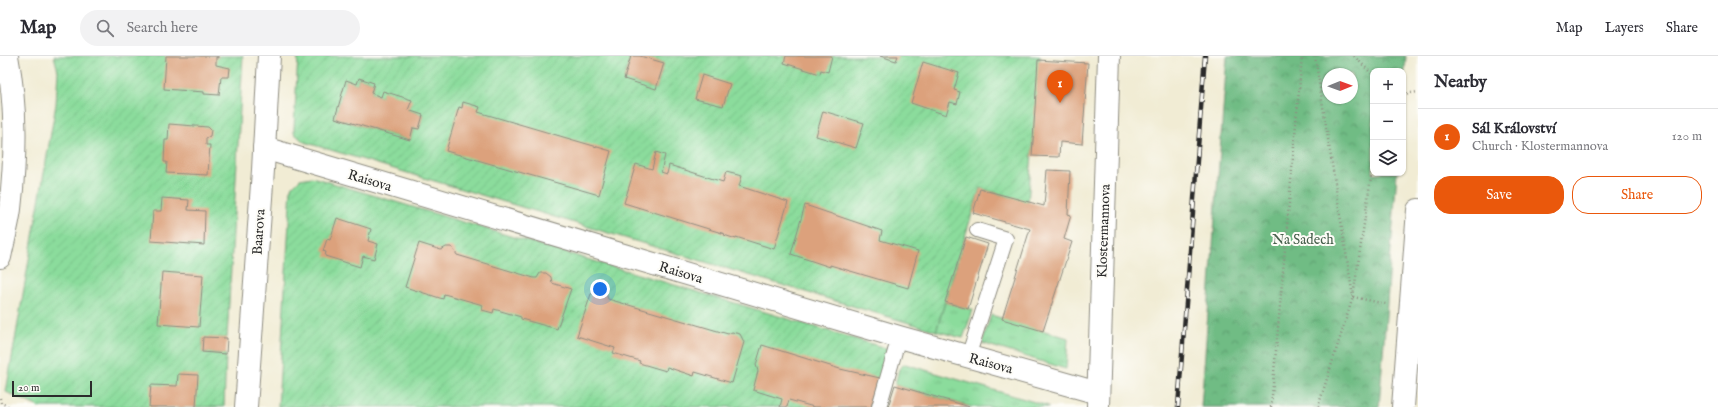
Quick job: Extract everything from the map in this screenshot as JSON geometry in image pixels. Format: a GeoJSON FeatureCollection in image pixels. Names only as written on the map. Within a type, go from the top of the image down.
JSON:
{"type":"FeatureCollection","features":[{"type":"Feature","properties":{"kind":"street"},"geometry":{"type":"LineString","coordinates":[[0,257],[10,210],[16,125],[13,85],[7,56]]}},
{"type":"Feature","properties":{"kind":"street","name":"Baarova"},"geometry":{"type":"LineString","coordinates":[[246,407],[264,148],[268,56]]}},
{"type":"Feature","properties":{"kind":"street","name":"Klostermannova"},"geometry":{"type":"LineString","coordinates":[[1098,400],[1109,56]]}},
{"type":"Feature","properties":{"kind":"street","name":"Raisova"},"geometry":{"type":"LineString","coordinates":[[264,148],[968,357],[1098,400]]}},
{"type":"Feature","properties":{"kind":"street"},"geometry":{"type":"LineString","coordinates":[[1403,407],[1418,210]]}},
{"type":"Feature","properties":{"kind":"lane"},"geometry":{"type":"LineString","coordinates":[[968,357],[1006,239],[977,230]]}},
{"type":"Feature","properties":{"kind":"lane"},"geometry":{"type":"LineString","coordinates":[[879,407],[899,337]]}},
{"type":"Feature","properties":{"kind":"path"},"geometry":{"type":"LineString","coordinates":[[1271,407],[1302,56]]}},
{"type":"Feature","properties":{"kind":"path"},"geometry":{"type":"LineString","coordinates":[[1315,56],[1353,297]]}},
{"type":"Feature","properties":{"kind":"path"},"geometry":{"type":"LineString","coordinates":[[1354,56],[1370,72]]}},
{"type":"Feature","properties":{"kind":"path"},"geometry":{"type":"LineString","coordinates":[[1406,94],[1418,92]]}},
{"type":"Feature","properties":{"kind":"path"},"geometry":{"type":"LineString","coordinates":[[1318,407],[1353,297],[1371,176]]}},
{"type":"Feature","properties":{"kind":"path"},"geometry":{"type":"LineString","coordinates":[[1353,297],[1410,309]]}},
{"type":"Feature","properties":{"kind":"path"},"geometry":{"type":"LineString","coordinates":[[0,398],[1,403],[10,407]]}},
{"type":"Feature","properties":{"kind":"green space"},"geometry":{"type":"Polygon","coordinates":[[[54,56],[243,56],[227,338],[203,338],[202,352],[226,354],[224,407],[39,407],[6,392],[56,104],[58,71],[54,56]]]}},
{"type":"Feature","properties":{"kind":"green space"},"geometry":{"type":"Polygon","coordinates":[[[298,56],[631,56],[624,79],[656,89],[664,63],[640,56],[1040,56],[1028,203],[980,188],[936,331],[304,142],[294,133],[298,56]],[[359,78],[357,84],[346,81],[335,118],[410,140],[413,128],[419,129],[423,115],[408,110],[411,100],[381,97],[371,93],[374,83],[359,78]]]}},
{"type":"Feature","properties":{"kind":"green space","name":"Na Sadech"},"geometry":{"type":"Polygon","coordinates":[[[1227,56],[1406,56],[1405,68],[1370,68],[1370,176],[1397,176],[1379,407],[1201,407],[1227,56]]]}},
{"type":"Feature","properties":{"kind":"green space"},"geometry":{"type":"Polygon","coordinates":[[[312,177],[889,349],[872,407],[278,407],[291,188],[300,179],[312,177]]]}},
{"type":"Feature","properties":{"kind":"green space"},"geometry":{"type":"Polygon","coordinates":[[[945,302],[973,310],[963,338],[936,331],[945,302]]]}},
{"type":"Feature","properties":{"kind":"green space"},"geometry":{"type":"Polygon","coordinates":[[[991,315],[1068,338],[1066,369],[982,343],[991,315]]]}},
{"type":"Feature","properties":{"kind":"green space"},"geometry":{"type":"Polygon","coordinates":[[[905,364],[1049,407],[971,407],[895,385],[899,369],[905,364]]]}},
{"type":"Feature","properties":{"kind":"building"},"geometry":{"type":"Polygon","coordinates":[[[166,56],[218,56],[218,58],[216,57],[216,65],[230,68],[229,77],[221,77],[219,95],[204,94],[204,92],[164,89],[166,56]]]}},
{"type":"Feature","properties":{"kind":"building"},"geometry":{"type":"Polygon","coordinates":[[[631,56],[640,56],[664,63],[656,89],[624,79],[631,56]]]}},
{"type":"Feature","properties":{"kind":"building"},"geometry":{"type":"Polygon","coordinates":[[[786,56],[832,56],[828,72],[821,70],[820,74],[784,63],[786,56]]]}},
{"type":"Feature","properties":{"kind":"building"},"geometry":{"type":"Polygon","coordinates":[[[880,56],[898,56],[896,61],[880,56]]]}},
{"type":"Feature","properties":{"kind":"building"},"geometry":{"type":"Polygon","coordinates":[[[1038,60],[1088,63],[1082,144],[1060,142],[1059,157],[1032,156],[1038,60]]]}},
{"type":"Feature","properties":{"kind":"building"},"geometry":{"type":"Polygon","coordinates":[[[923,62],[959,73],[954,90],[960,92],[957,104],[950,102],[946,115],[911,103],[923,62]]]}},
{"type":"Feature","properties":{"kind":"building"},"geometry":{"type":"Polygon","coordinates":[[[702,75],[730,84],[723,106],[695,99],[702,75]]]}},
{"type":"Feature","properties":{"kind":"building"},"geometry":{"type":"Polygon","coordinates":[[[359,78],[374,83],[371,93],[381,97],[383,91],[412,100],[408,110],[423,115],[419,129],[413,128],[410,140],[335,118],[346,80],[357,84],[359,78]]]}},
{"type":"Feature","properties":{"kind":"building"},"geometry":{"type":"Polygon","coordinates":[[[463,102],[480,107],[478,112],[611,151],[599,195],[446,151],[459,107],[462,108],[463,102]]]}},
{"type":"Feature","properties":{"kind":"building"},"geometry":{"type":"Polygon","coordinates":[[[823,111],[864,123],[856,148],[816,136],[823,111]]]}},
{"type":"Feature","properties":{"kind":"building"},"geometry":{"type":"Polygon","coordinates":[[[169,124],[208,127],[211,130],[210,136],[206,138],[206,145],[210,145],[208,175],[166,173],[167,162],[164,162],[165,140],[168,140],[169,124]]]}},
{"type":"Feature","properties":{"kind":"building"},"geometry":{"type":"Polygon","coordinates":[[[656,152],[665,155],[661,172],[667,174],[669,165],[723,182],[726,172],[742,176],[739,186],[788,202],[774,249],[736,237],[736,239],[724,235],[725,234],[624,203],[636,164],[652,169],[656,152]]]}},
{"type":"Feature","properties":{"kind":"building"},"geometry":{"type":"Polygon","coordinates":[[[1047,170],[1070,171],[1068,214],[1071,215],[1064,239],[1072,242],[1043,331],[1002,319],[1030,229],[973,213],[980,189],[1044,206],[1047,170]]]}},
{"type":"Feature","properties":{"kind":"building"},"geometry":{"type":"Polygon","coordinates":[[[162,198],[189,200],[188,210],[205,211],[204,245],[151,241],[153,211],[161,211],[162,198]]]}},
{"type":"Feature","properties":{"kind":"building"},"geometry":{"type":"Polygon","coordinates":[[[805,205],[882,231],[880,240],[918,251],[908,288],[830,265],[830,267],[791,254],[805,205]]]}},
{"type":"Feature","properties":{"kind":"building"},"geometry":{"type":"Polygon","coordinates":[[[337,218],[371,229],[368,241],[378,244],[374,259],[363,256],[360,267],[325,256],[326,252],[323,251],[327,239],[330,240],[337,218]]]}},
{"type":"Feature","properties":{"kind":"building"},"geometry":{"type":"Polygon","coordinates":[[[966,237],[988,244],[968,309],[945,302],[966,237]]]}},
{"type":"Feature","properties":{"kind":"building"},"geometry":{"type":"Polygon","coordinates":[[[419,243],[441,250],[446,247],[452,247],[457,255],[534,278],[537,278],[540,273],[546,273],[551,277],[552,283],[571,289],[557,329],[521,319],[521,317],[494,309],[493,313],[482,310],[483,305],[444,294],[443,299],[405,287],[419,243]]]}},
{"type":"Feature","properties":{"kind":"building"},"geometry":{"type":"Polygon","coordinates":[[[162,272],[203,275],[199,327],[158,324],[162,272]]]}},
{"type":"Feature","properties":{"kind":"building"},"geometry":{"type":"Polygon","coordinates":[[[598,290],[606,293],[608,299],[728,334],[732,332],[740,334],[744,342],[732,383],[695,372],[694,376],[667,367],[666,371],[639,363],[640,361],[613,353],[615,348],[577,336],[591,294],[598,290]]]}},
{"type":"Feature","properties":{"kind":"building"},"geometry":{"type":"Polygon","coordinates":[[[203,337],[227,338],[226,354],[202,352],[203,337]]]}},
{"type":"Feature","properties":{"kind":"building"},"geometry":{"type":"Polygon","coordinates":[[[762,345],[840,369],[880,378],[871,407],[814,407],[789,400],[787,407],[780,407],[782,399],[753,390],[758,371],[756,365],[762,345]]]}},
{"type":"Feature","properties":{"kind":"building"},"geometry":{"type":"Polygon","coordinates":[[[178,374],[198,375],[196,407],[149,407],[151,385],[177,386],[178,374]]]}},
{"type":"Feature","properties":{"kind":"building"},"geometry":{"type":"Polygon","coordinates":[[[895,385],[970,407],[888,407],[895,385]]]}},
{"type":"Feature","properties":{"kind":"railway"},"geometry":{"type":"LineString","coordinates":[[1178,407],[1205,56]]}},
{"type":"Feature","properties":{"kind":"place","name":"Sál Království"},"geometry":{"type":"Point","coordinates":[1060,103]}}]}
